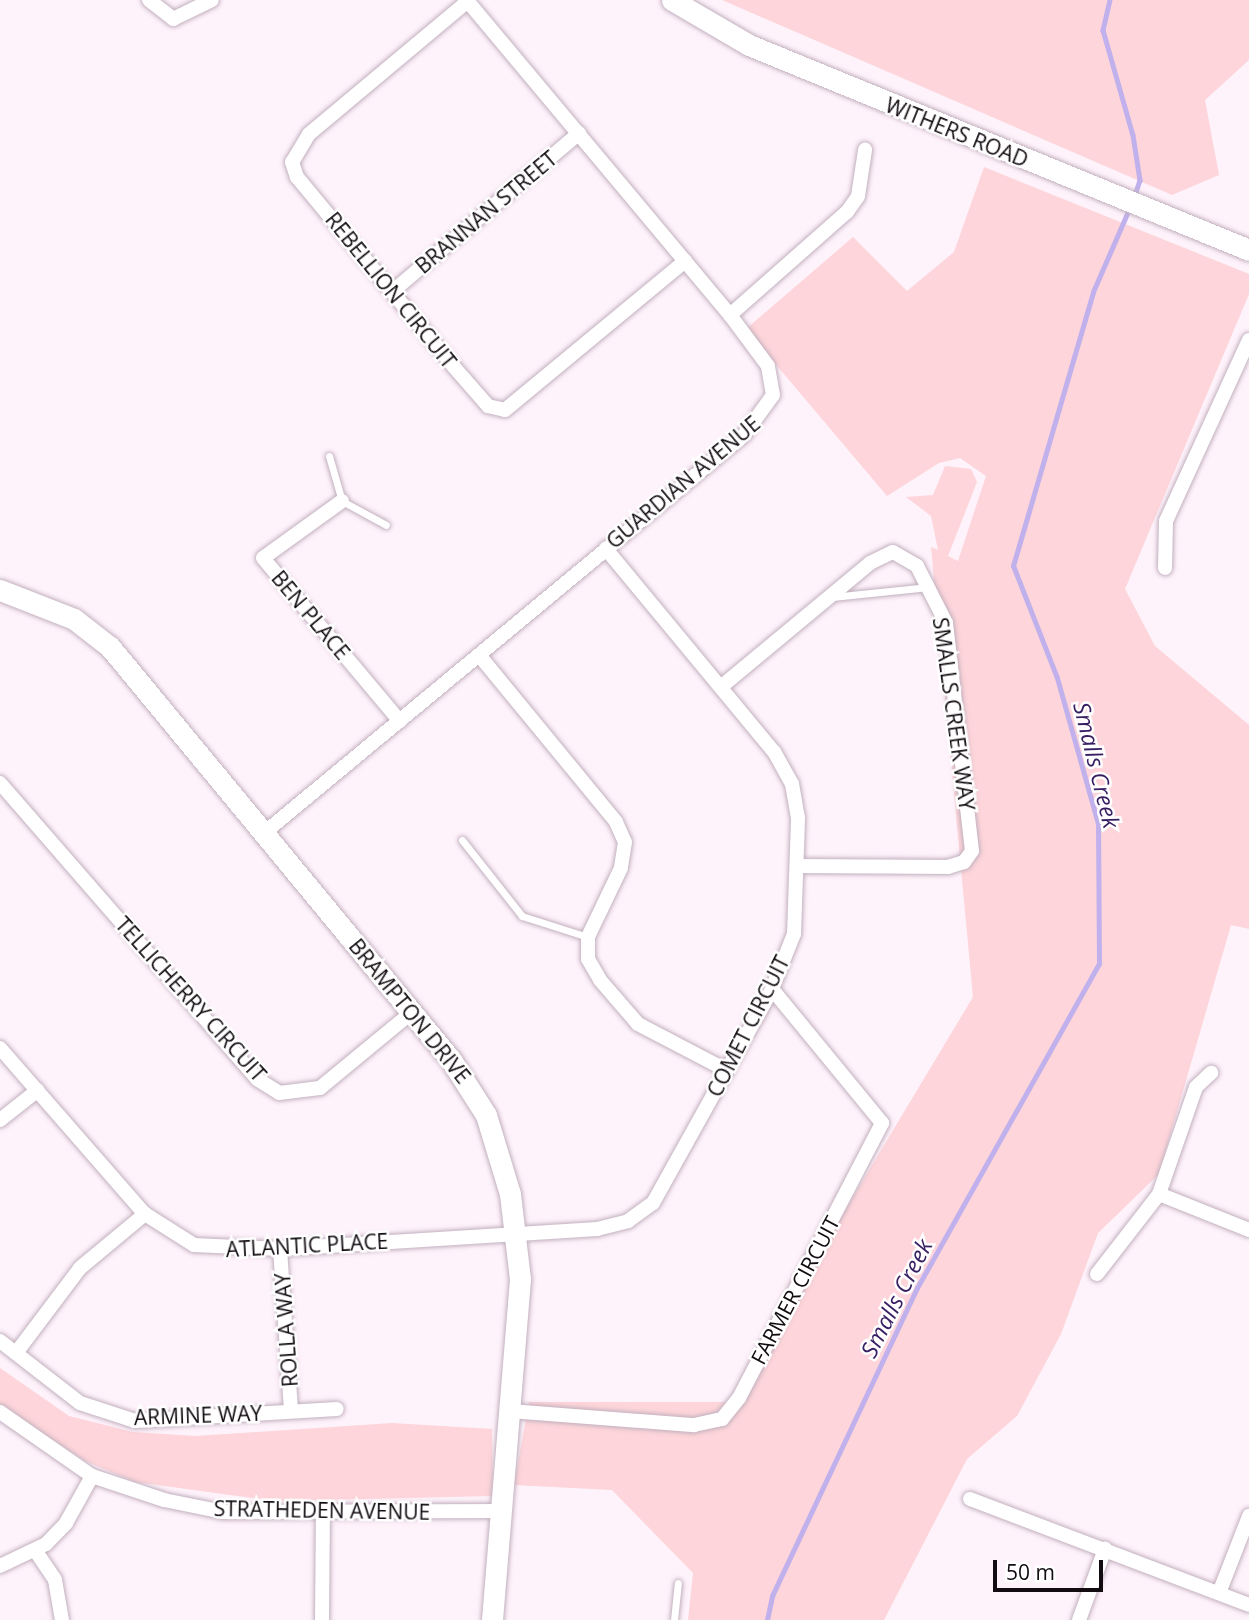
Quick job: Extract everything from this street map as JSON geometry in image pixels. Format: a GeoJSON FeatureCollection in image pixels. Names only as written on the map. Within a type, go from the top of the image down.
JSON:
{"type":"FeatureCollection","features":[{"type":"Feature","properties":{"kind":"street"},"geometry":{"type":"LineString","coordinates":[[149,0],[173,19],[212,0]]}},
{"type":"Feature","properties":{"kind":"street","name":"GUARDIAN AVENUE"},"geometry":{"type":"LineString","coordinates":[[264,833],[606,549],[768,409],[773,382],[768,366],[730,315],[467,0]]}},
{"type":"Feature","properties":{"kind":"street","name":"REBELLION CIRCUIT"},"geometry":{"type":"LineString","coordinates":[[467,0],[309,134],[292,162],[488,406],[505,410],[685,261]]}},
{"type":"Feature","properties":{"kind":"street","name":"WITHERS ROAD"},"geometry":{"type":"LineString","coordinates":[[672,0],[749,45],[1118,199],[1249,250]]}},
{"type":"Feature","properties":{"kind":"street","name":"BRANNAN STREET"},"geometry":{"type":"LineString","coordinates":[[393,291],[579,133]]}},
{"type":"Feature","properties":{"kind":"street"},"geometry":{"type":"LineString","coordinates":[[730,315],[847,212],[863,180],[865,150]]}},
{"type":"Feature","properties":{"kind":"street"},"geometry":{"type":"LineString","coordinates":[[1165,568],[1171,507],[1219,417],[1249,340]]}},
{"type":"Feature","properties":{"kind":"street","name":"BEN PLACE"},"geometry":{"type":"LineString","coordinates":[[342,501],[263,558],[400,721]]}},
{"type":"Feature","properties":{"kind":"street","name":"COMET CIRCUIT"},"geometry":{"type":"LineString","coordinates":[[516,1233],[597,1229],[628,1221],[653,1203],[772,989],[794,934],[800,866],[792,784],[722,686],[606,549]]}},
{"type":"Feature","properties":{"kind":"street","name":"SMALLS CREEK WAY"},"geometry":{"type":"LineString","coordinates":[[722,686],[828,598],[892,552],[917,566],[946,623],[972,851],[964,862],[948,867],[800,866]]}},
{"type":"Feature","properties":{"kind":"street","name":"BRAMPTON DRIVE"},"geometry":{"type":"LineString","coordinates":[[0,590],[74,619],[110,648],[472,1087],[486,1115],[516,1233],[510,1411],[492,1620]]}},
{"type":"Feature","properties":{"kind":"street"},"geometry":{"type":"LineString","coordinates":[[479,655],[616,822],[625,842],[621,868],[588,937],[594,969],[638,1024],[726,1070]]}},
{"type":"Feature","properties":{"kind":"street","name":"TELLICHERRY CIRCUIT"},"geometry":{"type":"LineString","coordinates":[[0,783],[257,1079],[279,1093],[320,1088],[411,1013]]}},
{"type":"Feature","properties":{"kind":"street","name":"FARMER CIRCUIT"},"geometry":{"type":"LineString","coordinates":[[510,1411],[694,1425],[722,1419],[738,1398],[882,1123],[772,989]]}},
{"type":"Feature","properties":{"kind":"street","name":"ATLANTIC PLACE"},"geometry":{"type":"LineString","coordinates":[[0,1048],[145,1214],[194,1245],[280,1249],[516,1233]]}},
{"type":"Feature","properties":{"kind":"street"},"geometry":{"type":"LineString","coordinates":[[1097,1274],[1159,1194],[1196,1087],[1211,1073]]}},
{"type":"Feature","properties":{"kind":"street"},"geometry":{"type":"LineString","coordinates":[[0,1120],[38,1090]]}},
{"type":"Feature","properties":{"kind":"street"},"geometry":{"type":"LineString","coordinates":[[1159,1194],[1249,1230]]}},
{"type":"Feature","properties":{"kind":"street"},"geometry":{"type":"LineString","coordinates":[[16,1353],[80,1268],[145,1214]]}},
{"type":"Feature","properties":{"kind":"street","name":"ROLLA WAY"},"geometry":{"type":"LineString","coordinates":[[280,1249],[291,1410]]}},
{"type":"Feature","properties":{"kind":"street","name":"ARMINE WAY"},"geometry":{"type":"LineString","coordinates":[[0,1341],[55,1387],[107,1415],[158,1420],[337,1409]]}},
{"type":"Feature","properties":{"kind":"street","name":"STRATHEDEN AVENUE"},"geometry":{"type":"LineString","coordinates":[[0,1412],[92,1476],[223,1512],[502,1511]]}},
{"type":"Feature","properties":{"kind":"street"},"geometry":{"type":"LineString","coordinates":[[0,1566],[37,1553],[66,1523],[92,1476]]}},
{"type":"Feature","properties":{"kind":"street"},"geometry":{"type":"LineString","coordinates":[[970,1499],[1249,1605]]}},
{"type":"Feature","properties":{"kind":"street"},"geometry":{"type":"LineString","coordinates":[[322,1620],[323,1513]]}},
{"type":"Feature","properties":{"kind":"street"},"geometry":{"type":"LineString","coordinates":[[1219,1593],[1249,1516]]}},
{"type":"Feature","properties":{"kind":"street"},"geometry":{"type":"LineString","coordinates":[[1079,1620],[1105,1549]]}},
{"type":"Feature","properties":{"kind":"street"},"geometry":{"type":"LineString","coordinates":[[37,1553],[55,1580],[62,1620]]}},
{"type":"Feature","properties":{"kind":"lane"},"geometry":{"type":"LineString","coordinates":[[329,456],[342,501],[386,525]]}},
{"type":"Feature","properties":{"kind":"lane"},"geometry":{"type":"LineString","coordinates":[[828,598],[929,586]]}},
{"type":"Feature","properties":{"kind":"lane"},"geometry":{"type":"LineString","coordinates":[[462,840],[522,916],[588,937]]}},
{"type":"Feature","properties":{"kind":"lane"},"geometry":{"type":"LineString","coordinates":[[674,1620],[678,1583]]}},
{"type":"Feature","properties":{"kind":"shaded area"},"geometry":{"type":"Polygon","coordinates":[[[722,0],[1249,0],[1249,60],[1205,100],[1219,175],[1172,195],[722,0]]]}},
{"type":"Feature","properties":{"kind":"shaded area"},"geometry":{"type":"Polygon","coordinates":[[[984,167],[1249,274],[1249,294],[1125,589],[1155,646],[1249,725],[1249,929],[1231,925],[1159,1174],[1098,1233],[1061,1334],[1017,1416],[967,1459],[884,1620],[688,1620],[693,1573],[612,1490],[514,1485],[529,1402],[730,1402],[973,997],[931,547],[938,550],[931,516],[906,497],[933,495],[945,466],[971,469],[977,482],[948,556],[958,561],[986,476],[960,458],[939,463],[887,496],[746,329],[853,237],[907,291],[954,252],[984,167]]]}},
{"type":"Feature","properties":{"kind":"shaded area"},"geometry":{"type":"Polygon","coordinates":[[[0,1368],[69,1416],[133,1432],[196,1436],[392,1423],[492,1429],[493,1496],[275,1501],[135,1482],[85,1461],[0,1406],[0,1368]]]}},
{"type":"Feature","properties":{"kind":"waterway","name":"Smalls Creek"},"geometry":{"type":"LineString","coordinates":[[1110,0],[1103,30],[1133,135],[1140,180],[1135,195]]}},
{"type":"Feature","properties":{"kind":"waterway","name":"Smalls Creek"},"geometry":{"type":"LineString","coordinates":[[767,1620],[772,1596],[917,1288],[1099,964],[1098,824],[1057,678],[1013,566],[1093,292],[1130,207]]}}]}
